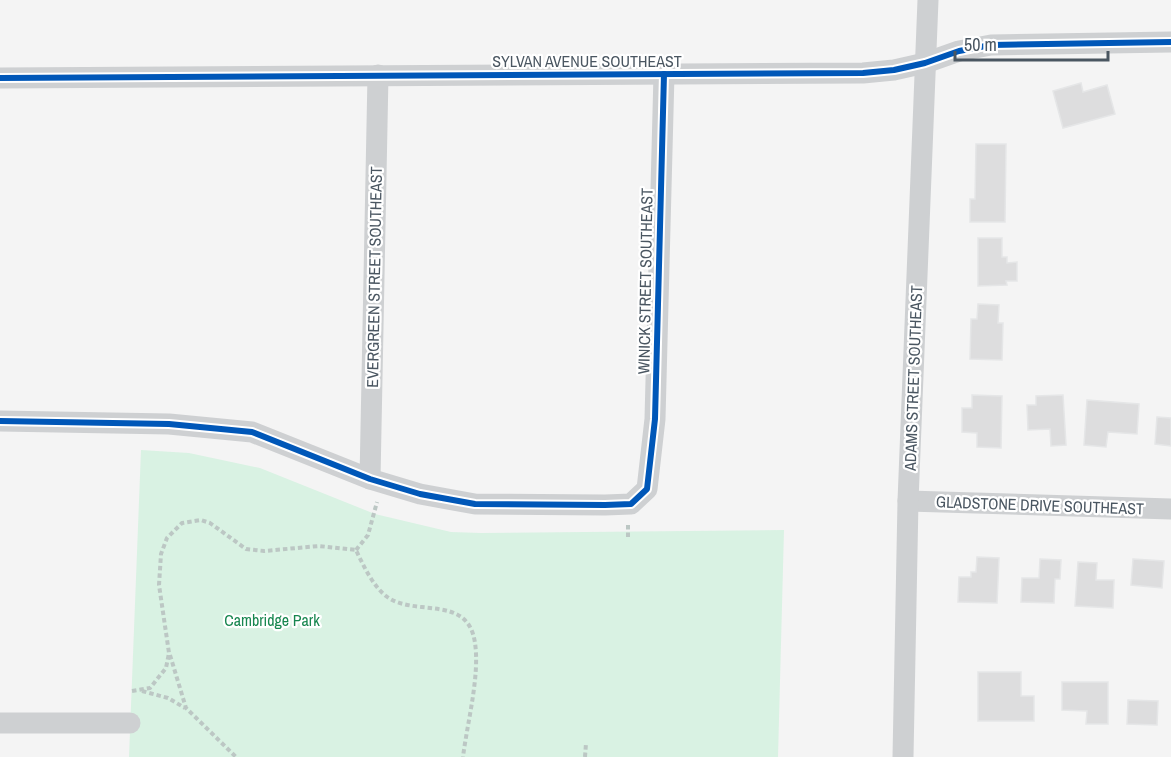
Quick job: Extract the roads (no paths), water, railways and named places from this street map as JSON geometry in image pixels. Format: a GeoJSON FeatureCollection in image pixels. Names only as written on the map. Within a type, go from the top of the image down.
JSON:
{"type":"FeatureCollection","features":[{"type":"Feature","properties":{"kind":"street","name":"ADAMS STREET SOUTHEAST"},"geometry":{"type":"LineString","coordinates":[[903,757],[909,501],[928,0]]}},
{"type":"Feature","properties":{"kind":"street","name":"SYLVAN AVENUE SOUTHEAST"},"geometry":{"type":"LineString","coordinates":[[0,78],[862,72],[894,70],[925,63],[959,51],[992,45],[1171,42]]}},
{"type":"Feature","properties":{"kind":"street","name":"WINICK STREET SOUTHEAST"},"geometry":{"type":"LineString","coordinates":[[375,481],[420,494],[475,504],[605,506],[631,504],[647,489],[655,419],[664,74]]}},
{"type":"Feature","properties":{"kind":"street","name":"EVERGREEN STREET SOUTHEAST"},"geometry":{"type":"LineString","coordinates":[[375,481],[378,75]]}},
{"type":"Feature","properties":{"kind":"street"},"geometry":{"type":"LineString","coordinates":[[0,421],[170,424],[252,432],[375,481]]}},
{"type":"Feature","properties":{"kind":"street","name":"GLADSTONE DRIVE SOUTHEAST"},"geometry":{"type":"LineString","coordinates":[[909,501],[1171,509]]}},
{"type":"Feature","properties":{"kind":"street"},"geometry":{"type":"LineString","coordinates":[[0,723],[130,723]]}},
{"type":"Feature","properties":{"kind":"park label","name":"Cambridge Park"},"geometry":{"type":"Point","coordinates":[272,620]}}]}
